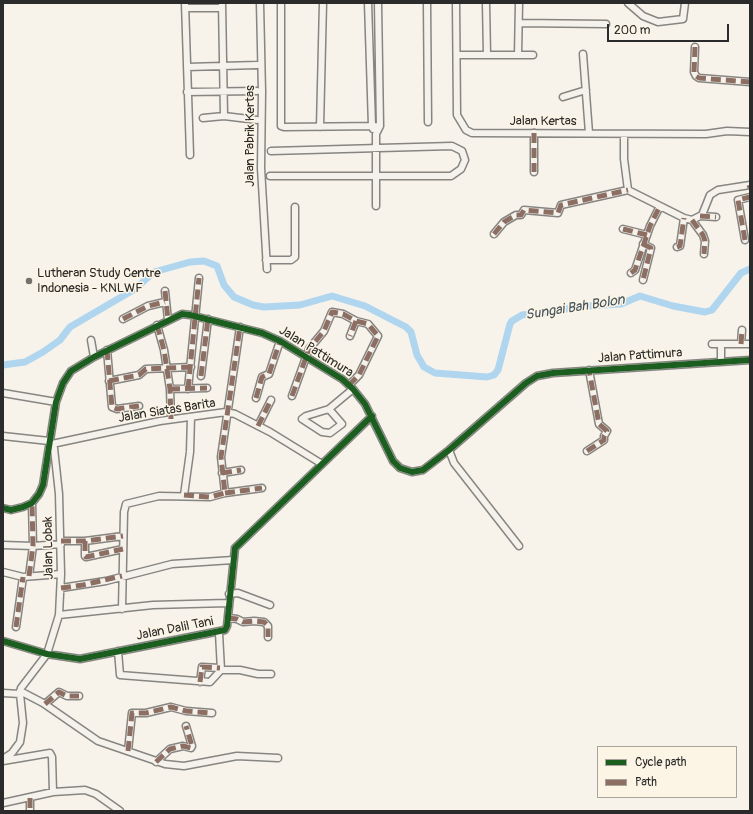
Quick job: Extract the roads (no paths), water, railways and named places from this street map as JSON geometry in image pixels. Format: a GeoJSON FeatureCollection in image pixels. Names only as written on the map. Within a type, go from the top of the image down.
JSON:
{"type":"FeatureCollection","features":[{"type":"Feature","properties":{"kind":"street","name":"Jalan Pabrik Kertas"},"geometry":{"type":"LineString","coordinates":[[260,3],[262,92],[261,168],[267,269]]}},
{"type":"Feature","properties":{"kind":"street"},"geometry":{"type":"LineString","coordinates":[[320,127],[322,3]]}},
{"type":"Feature","properties":{"kind":"street"},"geometry":{"type":"LineString","coordinates":[[368,3],[372,126],[376,134]]}},
{"type":"Feature","properties":{"kind":"street"},"geometry":{"type":"LineString","coordinates":[[376,206],[376,134],[380,126],[378,3]]}},
{"type":"Feature","properties":{"kind":"street"},"geometry":{"type":"LineString","coordinates":[[427,3],[428,122]]}},
{"type":"Feature","properties":{"kind":"street","name":"Jalan Kertas"},"geometry":{"type":"LineString","coordinates":[[456,3],[457,115],[466,130],[472,133],[706,134],[727,131],[750,132]]}},
{"type":"Feature","properties":{"kind":"street"},"geometry":{"type":"LineString","coordinates":[[486,3],[487,55]]}},
{"type":"Feature","properties":{"kind":"street"},"geometry":{"type":"LineString","coordinates":[[518,55],[519,3]]}},
{"type":"Feature","properties":{"kind":"street"},"geometry":{"type":"LineString","coordinates":[[628,3],[643,16],[658,22],[683,19],[685,3]]}},
{"type":"Feature","properties":{"kind":"street"},"geometry":{"type":"LineString","coordinates":[[190,155],[185,6],[222,5],[224,116]]}},
{"type":"Feature","properties":{"kind":"street"},"geometry":{"type":"LineString","coordinates":[[281,5],[281,126],[380,126]]}},
{"type":"Feature","properties":{"kind":"street"},"geometry":{"type":"LineString","coordinates":[[518,23],[606,24]]}},
{"type":"Feature","properties":{"kind":"street"},"geometry":{"type":"LineString","coordinates":[[369,43],[379,43]]}},
{"type":"Feature","properties":{"kind":"street"},"geometry":{"type":"LineString","coordinates":[[695,48],[694,72],[699,78],[750,82]]}},
{"type":"Feature","properties":{"kind":"street"},"geometry":{"type":"LineString","coordinates":[[583,54],[589,133]]}},
{"type":"Feature","properties":{"kind":"street"},"geometry":{"type":"LineString","coordinates":[[457,55],[533,55]]}},
{"type":"Feature","properties":{"kind":"street"},"geometry":{"type":"LineString","coordinates":[[187,67],[257,65]]}},
{"type":"Feature","properties":{"kind":"street"},"geometry":{"type":"LineString","coordinates":[[563,97],[586,90]]}},
{"type":"Feature","properties":{"kind":"street"},"geometry":{"type":"LineString","coordinates":[[187,92],[257,91]]}},
{"type":"Feature","properties":{"kind":"street"},"geometry":{"type":"LineString","coordinates":[[203,118],[224,116],[257,120]]}},
{"type":"Feature","properties":{"kind":"street"},"geometry":{"type":"LineString","coordinates":[[534,133],[534,172]]}},
{"type":"Feature","properties":{"kind":"street"},"geometry":{"type":"LineString","coordinates":[[624,134],[624,159],[628,190]]}},
{"type":"Feature","properties":{"kind":"street"},"geometry":{"type":"LineString","coordinates":[[270,176],[376,178],[451,176],[461,170],[465,160],[462,151],[452,146],[272,151]]}},
{"type":"Feature","properties":{"kind":"street"},"geometry":{"type":"LineString","coordinates":[[700,216],[713,193],[718,190],[750,186]]}},
{"type":"Feature","properties":{"kind":"street"},"geometry":{"type":"LineString","coordinates":[[494,234],[504,222],[522,213],[558,213],[561,205],[628,190],[684,218],[692,220],[703,235],[705,241],[704,254]]}},
{"type":"Feature","properties":{"kind":"street"},"geometry":{"type":"LineString","coordinates":[[742,236],[738,200],[750,197]]}},
{"type":"Feature","properties":{"kind":"street"},"geometry":{"type":"LineString","coordinates":[[631,273],[635,270],[643,244],[660,206]]}},
{"type":"Feature","properties":{"kind":"street"},"geometry":{"type":"LineString","coordinates":[[266,260],[291,260],[295,257],[295,207]]}},
{"type":"Feature","properties":{"kind":"street"},"geometry":{"type":"LineString","coordinates":[[692,220],[700,216],[716,217]]}},
{"type":"Feature","properties":{"kind":"street"},"geometry":{"type":"LineString","coordinates":[[677,247],[680,246],[684,218]]}},
{"type":"Feature","properties":{"kind":"street"},"geometry":{"type":"LineString","coordinates":[[624,229],[647,235]]}},
{"type":"Feature","properties":{"kind":"street"},"geometry":{"type":"LineString","coordinates":[[643,244],[651,248],[643,280]]}},
{"type":"Feature","properties":{"kind":"street"},"geometry":{"type":"LineString","coordinates":[[188,389],[199,278]]}},
{"type":"Feature","properties":{"kind":"street"},"geometry":{"type":"LineString","coordinates":[[165,291],[168,320]]}},
{"type":"Feature","properties":{"kind":"street"},"geometry":{"type":"LineString","coordinates":[[123,318],[148,306],[166,302]]}},
{"type":"Feature","properties":{"kind":"street"},"geometry":{"type":"LineString","coordinates":[[292,396],[309,349],[324,331],[332,312],[343,314],[368,324],[378,336],[359,376],[351,387],[329,409],[306,416],[302,419],[324,433],[330,433],[342,424],[329,409]]}},
{"type":"Feature","properties":{"kind":"street","name":"Jalan Pattimura"},"geometry":{"type":"LineString","coordinates":[[32,503],[43,485],[56,402],[63,383],[70,371],[107,350],[182,314],[240,326],[280,341],[351,387],[372,416],[394,461],[400,468],[406,471],[418,472],[448,451],[526,383],[537,376],[589,370],[750,360]]}},
{"type":"Feature","properties":{"kind":"street"},"geometry":{"type":"LineString","coordinates":[[202,376],[208,319]]}},
{"type":"Feature","properties":{"kind":"street"},"geometry":{"type":"LineString","coordinates":[[350,336],[356,320]]}},
{"type":"Feature","properties":{"kind":"street"},"geometry":{"type":"LineString","coordinates":[[157,325],[164,350],[170,389],[171,419]]}},
{"type":"Feature","properties":{"kind":"street"},"geometry":{"type":"LineString","coordinates":[[225,493],[221,457],[226,412],[240,326]]}},
{"type":"Feature","properties":{"kind":"street"},"geometry":{"type":"LineString","coordinates":[[741,344],[742,330]]}},
{"type":"Feature","properties":{"kind":"street"},"geometry":{"type":"LineString","coordinates":[[91,340],[94,357]]}},
{"type":"Feature","properties":{"kind":"street"},"geometry":{"type":"LineString","coordinates":[[256,398],[262,377],[269,374],[280,341]]}},
{"type":"Feature","properties":{"kind":"street"},"geometry":{"type":"LineString","coordinates":[[712,344],[750,344]]}},
{"type":"Feature","properties":{"kind":"street"},"geometry":{"type":"LineString","coordinates":[[721,345],[721,362]]}},
{"type":"Feature","properties":{"kind":"street"},"geometry":{"type":"LineString","coordinates":[[107,350],[112,407],[117,409],[139,406]]}},
{"type":"Feature","properties":{"kind":"street"},"geometry":{"type":"LineString","coordinates":[[109,382],[139,375],[144,370],[190,366]]}},
{"type":"Feature","properties":{"kind":"street"},"geometry":{"type":"LineString","coordinates":[[587,451],[604,440],[604,436],[607,431],[600,424],[589,370]]}},
{"type":"Feature","properties":{"kind":"street"},"geometry":{"type":"LineString","coordinates":[[170,389],[207,388]]}},
{"type":"Feature","properties":{"kind":"street"},"geometry":{"type":"LineString","coordinates":[[3,393],[56,402]]}},
{"type":"Feature","properties":{"kind":"street"},"geometry":{"type":"LineString","coordinates":[[258,426],[271,400]]}},
{"type":"Feature","properties":{"kind":"street","name":"Jalan Siatas Barita"},"geometry":{"type":"LineString","coordinates":[[3,436],[50,442],[171,419],[226,412],[235,414],[258,426],[322,464]]}},
{"type":"Feature","properties":{"kind":"street","name":"Jalan Dalil Tani"},"geometry":{"type":"LineString","coordinates":[[3,641],[47,654],[80,659],[219,633],[226,628],[233,552],[237,545],[372,416]]}},
{"type":"Feature","properties":{"kind":"street"},"geometry":{"type":"LineString","coordinates":[[184,495],[190,452],[191,417]]}},
{"type":"Feature","properties":{"kind":"street","name":"Jalan Lobak"},"geometry":{"type":"LineString","coordinates":[[47,654],[59,616],[61,588],[59,494],[50,442]]}},
{"type":"Feature","properties":{"kind":"street"},"geometry":{"type":"LineString","coordinates":[[448,451],[454,463],[485,500],[519,546]]}},
{"type":"Feature","properties":{"kind":"street"},"geometry":{"type":"LineString","coordinates":[[222,473],[241,470]]}},
{"type":"Feature","properties":{"kind":"street"},"geometry":{"type":"LineString","coordinates":[[122,609],[123,536],[126,504],[159,496],[184,495],[210,497],[225,493],[262,488]]}},
{"type":"Feature","properties":{"kind":"street"},"geometry":{"type":"LineString","coordinates":[[3,508],[18,509],[32,503],[33,546],[16,627]]}},
{"type":"Feature","properties":{"kind":"street"},"geometry":{"type":"LineString","coordinates":[[3,546],[33,546],[123,536]]}},
{"type":"Feature","properties":{"kind":"street"},"geometry":{"type":"LineString","coordinates":[[85,541],[86,557],[123,549]]}},
{"type":"Feature","properties":{"kind":"street"},"geometry":{"type":"LineString","coordinates":[[61,588],[83,585],[172,564],[233,560]]}},
{"type":"Feature","properties":{"kind":"street"},"geometry":{"type":"LineString","coordinates":[[3,572],[26,576],[61,574]]}},
{"type":"Feature","properties":{"kind":"street"},"geometry":{"type":"LineString","coordinates":[[229,594],[238,593],[270,605]]}},
{"type":"Feature","properties":{"kind":"street"},"geometry":{"type":"LineString","coordinates":[[59,616],[153,605],[228,603]]}},
{"type":"Feature","properties":{"kind":"street"},"geometry":{"type":"LineString","coordinates":[[228,618],[237,619],[243,622],[264,622],[268,626],[268,637]]}},
{"type":"Feature","properties":{"kind":"street"},"geometry":{"type":"LineString","coordinates":[[118,652],[120,675],[211,682],[220,669],[219,633]]}},
{"type":"Feature","properties":{"kind":"street"},"geometry":{"type":"LineString","coordinates":[[3,760],[12,753],[20,742],[23,723],[20,693],[24,682],[47,654]]}},
{"type":"Feature","properties":{"kind":"street"},"geometry":{"type":"LineString","coordinates":[[200,682],[202,667],[271,674]]}},
{"type":"Feature","properties":{"kind":"street"},"geometry":{"type":"LineString","coordinates":[[3,692],[20,693],[45,704],[98,741],[156,762],[175,766],[227,757],[278,758]]}},
{"type":"Feature","properties":{"kind":"street"},"geometry":{"type":"LineString","coordinates":[[45,704],[58,692],[70,697],[79,696]]}},
{"type":"Feature","properties":{"kind":"street"},"geometry":{"type":"LineString","coordinates":[[128,751],[132,713],[146,713],[171,707],[186,711],[212,713]]}},
{"type":"Feature","properties":{"kind":"street"},"geometry":{"type":"LineString","coordinates":[[156,762],[170,749],[183,746],[191,748],[186,726]]}},
{"type":"Feature","properties":{"kind":"street"},"geometry":{"type":"LineString","coordinates":[[3,760],[50,753],[52,758],[53,792]]}},
{"type":"Feature","properties":{"kind":"street"},"geometry":{"type":"LineString","coordinates":[[3,803],[53,792],[76,790],[92,792],[120,811]]}},
{"type":"Feature","properties":{"kind":"street"},"geometry":{"type":"LineString","coordinates":[[30,798],[30,811]]}},
{"type":"Feature","properties":{"kind":"waterway","name":"Sungai Bah Bolon"},"geometry":{"type":"LineString","coordinates":[[3,365],[25,362],[43,352],[60,340],[70,327],[135,289],[154,272],[190,262],[204,261],[217,266],[224,285],[234,297],[253,305],[264,307],[300,305],[332,296],[365,306],[406,327],[411,332],[417,355],[424,367],[435,373],[487,377],[494,375],[498,370],[510,324],[522,315],[587,306],[621,304],[640,296],[673,306],[705,312],[712,310],[741,273],[750,269]]}},
{"type":"Feature","properties":{"kind":"place","name":"Lutheran Study Centre Indonesia - KNLWF"},"geometry":{"type":"Point","coordinates":[29,281]}}]}
